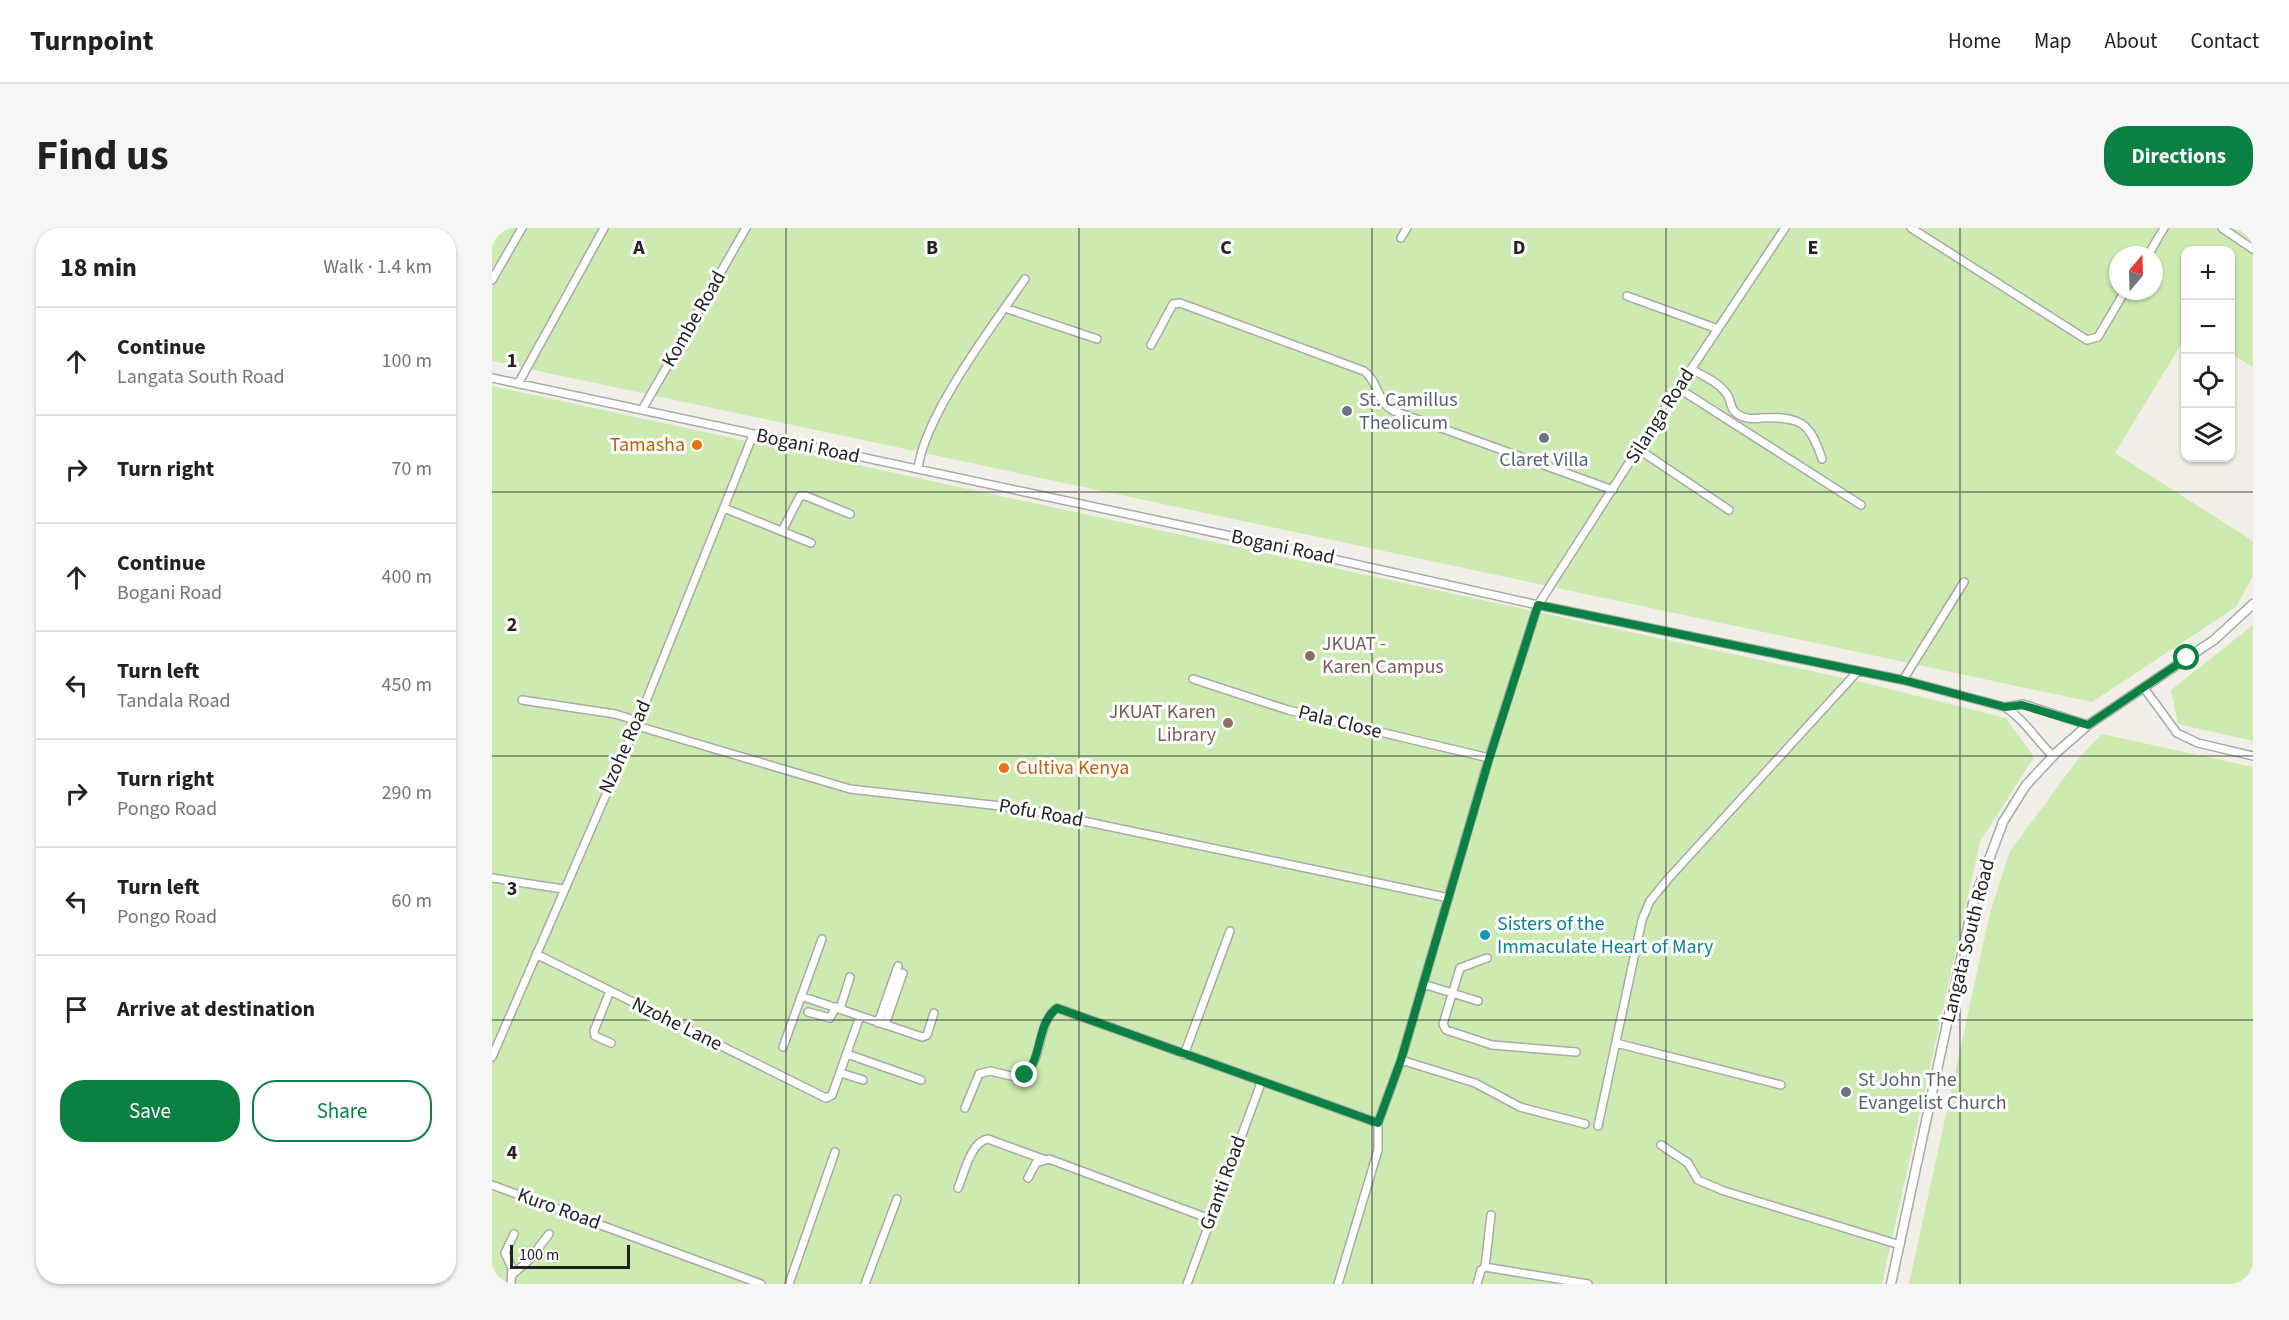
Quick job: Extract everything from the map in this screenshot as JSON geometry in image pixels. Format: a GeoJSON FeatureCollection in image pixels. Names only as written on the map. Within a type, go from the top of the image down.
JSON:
{"type":"FeatureCollection","features":[{"type":"Feature","properties":{"kind":"street"},"geometry":{"type":"LineString","coordinates":[[492,280],[522,228]]}},
{"type":"Feature","properties":{"kind":"street"},"geometry":{"type":"LineString","coordinates":[[518,384],[604,228]]}},
{"type":"Feature","properties":{"kind":"street","name":"Kombe Road"},"geometry":{"type":"LineString","coordinates":[[642,410],[746,228]]}},
{"type":"Feature","properties":{"kind":"street"},"geometry":{"type":"LineString","coordinates":[[1401,238],[1407,228]]}},
{"type":"Feature","properties":{"kind":"street","name":"Silanga Road"},"geometry":{"type":"LineString","coordinates":[[1338,1284],[1379,1146],[1378,1123],[1401,1060],[1489,759],[1538,605],[1690,369],[1785,228]]}},
{"type":"Feature","properties":{"kind":"street"},"geometry":{"type":"LineString","coordinates":[[1911,228],[2087,340],[2098,337],[2121,300]]}},
{"type":"Feature","properties":{"kind":"street"},"geometry":{"type":"LineString","coordinates":[[2153,246],[2164,228]]}},
{"type":"Feature","properties":{"kind":"street"},"geometry":{"type":"LineString","coordinates":[[2222,228],[2253,249]]}},
{"type":"Feature","properties":{"kind":"street"},"geometry":{"type":"LineString","coordinates":[[918,469],[926,437],[955,386],[1025,279]]}},
{"type":"Feature","properties":{"kind":"street"},"geometry":{"type":"LineString","coordinates":[[1626,296],[1718,329]]}},
{"type":"Feature","properties":{"kind":"street"},"geometry":{"type":"LineString","coordinates":[[1151,345],[1173,304],[1180,303],[1364,371],[1373,380],[1383,402],[1394,411],[1613,490]]}},
{"type":"Feature","properties":{"kind":"street"},"geometry":{"type":"LineString","coordinates":[[1005,308],[1097,339]]}},
{"type":"Feature","properties":{"kind":"street"},"geometry":{"type":"LineString","coordinates":[[1690,369],[1716,383],[1728,396],[1733,411],[1742,417],[1789,418],[1800,422],[1814,435],[1822,459]]}},
{"type":"Feature","properties":{"kind":"street","name":"Bogani Road"},"geometry":{"type":"LineString","coordinates":[[492,378],[1352,562],[1538,605],[1903,680],[2005,707],[2019,716],[2028,731],[2053,756]]}},
{"type":"Feature","properties":{"kind":"street"},"geometry":{"type":"LineString","coordinates":[[1678,388],[1861,505]]}},
{"type":"Feature","properties":{"kind":"street","name":"Nzohe Road"},"geometry":{"type":"LineString","coordinates":[[492,1057],[636,723],[753,435]]}},
{"type":"Feature","properties":{"kind":"street"},"geometry":{"type":"LineString","coordinates":[[1638,449],[1729,510]]}},
{"type":"Feature","properties":{"kind":"street"},"geometry":{"type":"LineString","coordinates":[[782,531],[800,496],[806,496],[850,514]]}},
{"type":"Feature","properties":{"kind":"street"},"geometry":{"type":"LineString","coordinates":[[724,508],[811,543]]}},
{"type":"Feature","properties":{"kind":"street"},"geometry":{"type":"LineString","coordinates":[[1903,680],[1964,582]]}},
{"type":"Feature","properties":{"kind":"street","name":"Langata South Road"},"geometry":{"type":"LineString","coordinates":[[1891,1284],[1980,881],[1994,840],[2011,807],[2026,785],[2053,756],[2088,725],[2214,640],[2253,604]]}},
{"type":"Feature","properties":{"kind":"street"},"geometry":{"type":"LineString","coordinates":[[1598,1126],[1642,920],[1650,901],[1858,671]]}},
{"type":"Feature","properties":{"kind":"street","name":"Pala Close"},"geometry":{"type":"LineString","coordinates":[[1193,679],[1287,710],[1489,759]]}},
{"type":"Feature","properties":{"kind":"street"},"geometry":{"type":"LineString","coordinates":[[2144,688],[2177,733],[2198,743],[2253,756]]}},
{"type":"Feature","properties":{"kind":"street","name":"Pofu Road"},"geometry":{"type":"LineString","coordinates":[[522,700],[615,714],[636,723],[850,789],[1026,809],[1449,898]]}},
{"type":"Feature","properties":{"kind":"street"},"geometry":{"type":"LineString","coordinates":[[2005,707],[2022,705],[2088,725]]}},
{"type":"Feature","properties":{"kind":"street"},"geometry":{"type":"LineString","coordinates":[[492,878],[563,889]]}},
{"type":"Feature","properties":{"kind":"street"},"geometry":{"type":"LineString","coordinates":[[1184,1055],[1230,931]]}},
{"type":"Feature","properties":{"kind":"street"},"geometry":{"type":"LineString","coordinates":[[783,1047],[822,939]]}},
{"type":"Feature","properties":{"kind":"street","name":"Nzohe Lane"},"geometry":{"type":"LineString","coordinates":[[536,954],[818,1095],[826,1098],[832,1095],[841,1072]]}},
{"type":"Feature","properties":{"kind":"street"},"geometry":{"type":"LineString","coordinates":[[1487,958],[1460,968],[1443,1024],[1446,1030],[1492,1045],[1576,1052]]}},
{"type":"Feature","properties":{"kind":"street"},"geometry":{"type":"LineString","coordinates":[[881,1024],[898,966]]}},
{"type":"Feature","properties":{"kind":"street"},"geometry":{"type":"LineString","coordinates":[[881,1024],[903,973]]}},
{"type":"Feature","properties":{"kind":"street"},"geometry":{"type":"LineString","coordinates":[[808,1012],[830,1018],[838,1008],[850,977]]}},
{"type":"Feature","properties":{"kind":"street"},"geometry":{"type":"LineString","coordinates":[[1423,984],[1478,1000]]}},
{"type":"Feature","properties":{"kind":"street"},"geometry":{"type":"LineString","coordinates":[[610,991],[594,1031],[595,1036],[611,1043]]}},
{"type":"Feature","properties":{"kind":"street"},"geometry":{"type":"LineString","coordinates":[[801,996],[925,1037],[934,1013]]}},
{"type":"Feature","properties":{"kind":"street"},"geometry":{"type":"LineString","coordinates":[[965,1108],[979,1074],[990,1071],[1020,1078],[1030,1071],[1047,1018],[1057,1008],[1261,1083],[1378,1123]]}},
{"type":"Feature","properties":{"kind":"street"},"geometry":{"type":"LineString","coordinates":[[860,1016],[841,1072],[863,1080]]}},
{"type":"Feature","properties":{"kind":"street"},"geometry":{"type":"LineString","coordinates":[[1616,1043],[1781,1085]]}},
{"type":"Feature","properties":{"kind":"street"},"geometry":{"type":"LineString","coordinates":[[847,1054],[921,1080]]}},
{"type":"Feature","properties":{"kind":"street"},"geometry":{"type":"LineString","coordinates":[[1401,1060],[1475,1083],[1520,1107],[1585,1124]]}},
{"type":"Feature","properties":{"kind":"street","name":"Granti Road"},"geometry":{"type":"LineString","coordinates":[[1187,1284],[1261,1083]]}},
{"type":"Feature","properties":{"kind":"street"},"geometry":{"type":"LineString","coordinates":[[958,1188],[976,1146],[982,1140],[988,1139],[1210,1219]]}},
{"type":"Feature","properties":{"kind":"street"},"geometry":{"type":"LineString","coordinates":[[1661,1145],[1688,1163],[1698,1180],[1724,1191],[1900,1245]]}},
{"type":"Feature","properties":{"kind":"street"},"geometry":{"type":"LineString","coordinates":[[789,1284],[835,1152]]}},
{"type":"Feature","properties":{"kind":"street"},"geometry":{"type":"LineString","coordinates":[[1028,1178],[1036,1163],[1043,1159]]}},
{"type":"Feature","properties":{"kind":"street","name":"Kuro Road"},"geometry":{"type":"LineString","coordinates":[[492,1185],[749,1282],[761,1284]]}},
{"type":"Feature","properties":{"kind":"street"},"geometry":{"type":"LineString","coordinates":[[865,1284],[897,1198]]}},
{"type":"Feature","properties":{"kind":"street"},"geometry":{"type":"LineString","coordinates":[[1485,1267],[1491,1215]]}},
{"type":"Feature","properties":{"kind":"street"},"geometry":{"type":"LineString","coordinates":[[511,1284],[512,1268],[505,1253],[514,1234]]}},
{"type":"Feature","properties":{"kind":"street"},"geometry":{"type":"LineString","coordinates":[[512,1275],[529,1260],[549,1234]]}},
{"type":"Feature","properties":{"kind":"street"},"geometry":{"type":"LineString","coordinates":[[1477,1284],[1480,1270],[1485,1267],[1588,1284]]}},
{"type":"Feature","properties":{"kind":"green space"},"geometry":{"type":"Polygon","coordinates":[[[492,228],[2253,228],[2253,367],[2235,356],[2235,246],[2181,246],[2181,345],[2115,453],[2253,541],[2253,576],[2236,607],[2092,702],[492,361],[492,228]]]}},
{"type":"Feature","properties":{"kind":"green space"},"geometry":{"type":"Polygon","coordinates":[[[492,386],[1862,682],[2006,718],[2034,757],[1980,842],[1882,1284],[492,1284],[492,386]]]}},
{"type":"Feature","properties":{"kind":"green space"},"geometry":{"type":"Polygon","coordinates":[[[2253,625],[2253,741],[2178,724],[2171,690],[2253,625]]]}},
{"type":"Feature","properties":{"kind":"green space"},"geometry":{"type":"Polygon","coordinates":[[[2102,734],[2253,767],[2253,1284],[1909,1284],[1990,913],[2010,851],[2079,758],[2102,734]]]}},
{"type":"Feature","properties":{"kind":"place","name":"St. Camillus Theolicum"},"geometry":{"type":"Point","coordinates":[1347,411]}},
{"type":"Feature","properties":{"kind":"place","name":"Claret Villa"},"geometry":{"type":"Point","coordinates":[1544,438]}},
{"type":"Feature","properties":{"kind":"place","name":"Tamasha"},"geometry":{"type":"Point","coordinates":[697,445]}},
{"type":"Feature","properties":{"kind":"place","name":"JKUAT - Karen Campus"},"geometry":{"type":"Point","coordinates":[1310,656]}},
{"type":"Feature","properties":{"kind":"place","name":"JKUAT Karen Library"},"geometry":{"type":"Point","coordinates":[1228,723]}},
{"type":"Feature","properties":{"kind":"place","name":"Cultiva Kenya"},"geometry":{"type":"Point","coordinates":[1004,768]}},
{"type":"Feature","properties":{"kind":"place","name":"Sisters of the Immaculate Heart of Mary"},"geometry":{"type":"Point","coordinates":[1485,935]}},
{"type":"Feature","properties":{"kind":"place","name":"St John The Evangelist Church"},"geometry":{"type":"Point","coordinates":[1846,1092]}},
{"type":"Feature","properties":{"kind":"route"},"geometry":{"type":"LineString","coordinates":[[1025,1075],[1033,1064],[1047,1018],[1057,1008],[1261,1083],[1378,1123],[1401,1060],[1489,759],[1538,605],[1903,680],[2005,707],[2022,705],[2088,725],[2187,658]]}}]}
